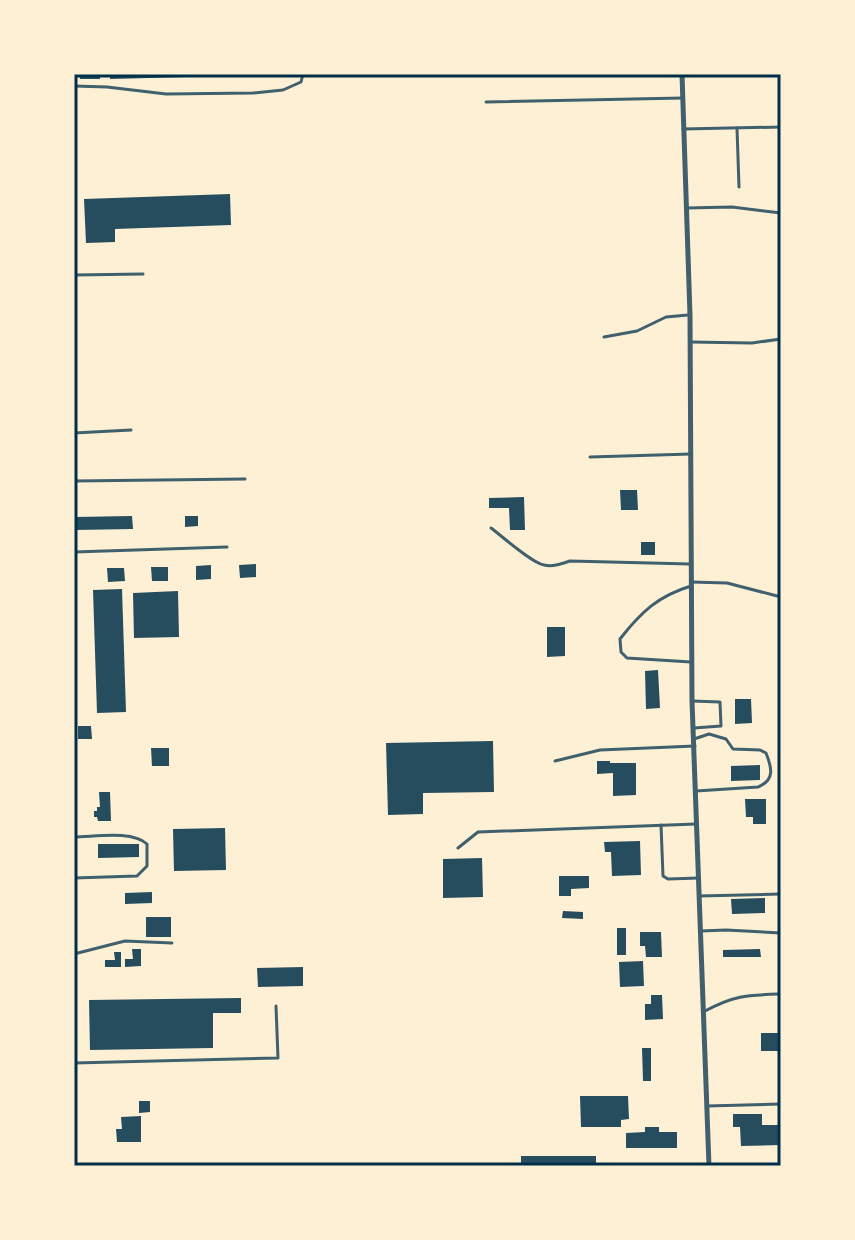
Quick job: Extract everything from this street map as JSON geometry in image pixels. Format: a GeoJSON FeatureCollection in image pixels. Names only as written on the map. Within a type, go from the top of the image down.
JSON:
{"type":"FeatureCollection","features":[{"type":"Feature","properties":{"kind":"street"},"geometry":{"type":"LineString","coordinates":[[682,74],[690,315],[692,701],[709,1166]]}},
{"type":"Feature","properties":{"kind":"lane"},"geometry":{"type":"LineString","coordinates":[[74,86],[166,94],[253,93],[283,90],[301,82],[303,74]]}},
{"type":"Feature","properties":{"kind":"lane"},"geometry":{"type":"LineString","coordinates":[[486,102],[683,98]]}},
{"type":"Feature","properties":{"kind":"lane"},"geometry":{"type":"LineString","coordinates":[[683,129],[781,127]]}},
{"type":"Feature","properties":{"kind":"lane"},"geometry":{"type":"LineString","coordinates":[[737,128],[739,187]]}},
{"type":"Feature","properties":{"kind":"lane"},"geometry":{"type":"LineString","coordinates":[[686,208],[732,207],[781,213]]}},
{"type":"Feature","properties":{"kind":"lane"},"geometry":{"type":"LineString","coordinates":[[74,275],[143,274]]}},
{"type":"Feature","properties":{"kind":"lane"},"geometry":{"type":"LineString","coordinates":[[604,337],[637,331],[672,316],[690,315]]}},
{"type":"Feature","properties":{"kind":"lane"},"geometry":{"type":"LineString","coordinates":[[690,342],[752,343],[781,339]]}},
{"type":"Feature","properties":{"kind":"lane"},"geometry":{"type":"LineString","coordinates":[[74,433],[131,430]]}},
{"type":"Feature","properties":{"kind":"lane"},"geometry":{"type":"LineString","coordinates":[[590,457],[691,454]]}},
{"type":"Feature","properties":{"kind":"lane"},"geometry":{"type":"LineString","coordinates":[[74,481],[245,479]]}},
{"type":"Feature","properties":{"kind":"lane"},"geometry":{"type":"LineString","coordinates":[[491,528],[533,561],[544,565],[570,561],[691,564]]}},
{"type":"Feature","properties":{"kind":"lane"},"geometry":{"type":"LineString","coordinates":[[74,552],[227,547]]}},
{"type":"Feature","properties":{"kind":"lane"},"geometry":{"type":"LineString","coordinates":[[692,662],[627,658],[621,652],[620,639],[664,596],[691,584],[727,583],[781,597]]}},
{"type":"Feature","properties":{"kind":"lane"},"geometry":{"type":"LineString","coordinates":[[692,701],[720,702],[721,726],[694,728]]}},
{"type":"Feature","properties":{"kind":"lane"},"geometry":{"type":"LineString","coordinates":[[555,761],[600,750],[694,742],[709,734],[726,739],[733,749],[766,753],[771,765],[766,783],[758,787],[696,791]]}},
{"type":"Feature","properties":{"kind":"lane"},"geometry":{"type":"LineString","coordinates":[[458,848],[478,832],[697,824]]}},
{"type":"Feature","properties":{"kind":"lane"},"geometry":{"type":"LineString","coordinates":[[661,825],[663,876],[668,879],[699,878]]}},
{"type":"Feature","properties":{"kind":"lane"},"geometry":{"type":"LineString","coordinates":[[74,837],[125,836],[141,839],[147,844],[147,866],[137,876],[74,878]]}},
{"type":"Feature","properties":{"kind":"lane"},"geometry":{"type":"LineString","coordinates":[[699,896],[781,894]]}},
{"type":"Feature","properties":{"kind":"lane"},"geometry":{"type":"LineString","coordinates":[[701,931],[781,933]]}},
{"type":"Feature","properties":{"kind":"lane"},"geometry":{"type":"LineString","coordinates":[[74,954],[125,941],[172,943]]}},
{"type":"Feature","properties":{"kind":"lane"},"geometry":{"type":"LineString","coordinates":[[703,1012],[739,996],[781,994]]}},
{"type":"Feature","properties":{"kind":"lane"},"geometry":{"type":"LineString","coordinates":[[74,1063],[278,1058],[276,1006]]}},
{"type":"Feature","properties":{"kind":"lane"},"geometry":{"type":"LineString","coordinates":[[707,1106],[781,1104]]}},
{"type":"Feature","properties":{"kind":"building"},"geometry":{"type":"Polygon","coordinates":[[[79,74],[100,74],[100,79],[80,79],[79,74]]]}},
{"type":"Feature","properties":{"kind":"building"},"geometry":{"type":"Polygon","coordinates":[[[110,74],[188,74],[188,77],[110,79],[110,74]]]}},
{"type":"Feature","properties":{"kind":"building"},"geometry":{"type":"Polygon","coordinates":[[[230,194],[231,225],[115,229],[115,242],[86,243],[84,199],[230,194]]]}},
{"type":"Feature","properties":{"kind":"building"},"geometry":{"type":"Polygon","coordinates":[[[620,490],[637,490],[638,510],[621,510],[620,490]]]}},
{"type":"Feature","properties":{"kind":"building"},"geometry":{"type":"Polygon","coordinates":[[[524,497],[525,530],[510,530],[509,508],[489,508],[489,498],[524,497]]]}},
{"type":"Feature","properties":{"kind":"building"},"geometry":{"type":"Polygon","coordinates":[[[132,516],[133,529],[74,530],[74,517],[132,516]]]}},
{"type":"Feature","properties":{"kind":"building"},"geometry":{"type":"Polygon","coordinates":[[[185,516],[198,516],[198,526],[185,527],[185,516]]]}},
{"type":"Feature","properties":{"kind":"building"},"geometry":{"type":"Polygon","coordinates":[[[641,542],[655,542],[655,555],[641,555],[641,542]]]}},
{"type":"Feature","properties":{"kind":"building"},"geometry":{"type":"Polygon","coordinates":[[[256,564],[256,577],[240,578],[239,565],[256,564]]]}},
{"type":"Feature","properties":{"kind":"building"},"geometry":{"type":"Polygon","coordinates":[[[211,565],[211,579],[196,580],[196,566],[211,565]]]}},
{"type":"Feature","properties":{"kind":"building"},"geometry":{"type":"Polygon","coordinates":[[[151,567],[168,567],[168,581],[152,581],[151,567]]]}},
{"type":"Feature","properties":{"kind":"building"},"geometry":{"type":"Polygon","coordinates":[[[107,568],[124,568],[125,581],[108,582],[107,568]]]}},
{"type":"Feature","properties":{"kind":"building"},"geometry":{"type":"Polygon","coordinates":[[[122,589],[126,712],[97,713],[93,590],[122,589]]]}},
{"type":"Feature","properties":{"kind":"building"},"geometry":{"type":"Polygon","coordinates":[[[178,591],[179,637],[134,638],[133,593],[178,591]]]}},
{"type":"Feature","properties":{"kind":"building"},"geometry":{"type":"Polygon","coordinates":[[[547,627],[565,627],[565,656],[547,657],[547,627]]]}},
{"type":"Feature","properties":{"kind":"building"},"geometry":{"type":"Polygon","coordinates":[[[658,670],[660,708],[646,709],[645,671],[658,670]]]}},
{"type":"Feature","properties":{"kind":"building"},"geometry":{"type":"Polygon","coordinates":[[[735,699],[751,699],[752,723],[735,724],[735,699]]]}},
{"type":"Feature","properties":{"kind":"building"},"geometry":{"type":"Polygon","coordinates":[[[78,726],[91,726],[92,739],[78,739],[78,726]]]}},
{"type":"Feature","properties":{"kind":"building"},"geometry":{"type":"Polygon","coordinates":[[[493,741],[494,792],[423,793],[423,814],[388,815],[386,743],[493,741]]]}},
{"type":"Feature","properties":{"kind":"building"},"geometry":{"type":"Polygon","coordinates":[[[151,748],[169,748],[169,766],[152,766],[151,748]]]}},
{"type":"Feature","properties":{"kind":"building"},"geometry":{"type":"Polygon","coordinates":[[[597,761],[636,763],[636,795],[613,796],[613,773],[597,774],[597,761]]]}},
{"type":"Feature","properties":{"kind":"building"},"geometry":{"type":"Polygon","coordinates":[[[760,765],[760,780],[731,781],[731,766],[760,765]]]}},
{"type":"Feature","properties":{"kind":"building"},"geometry":{"type":"Polygon","coordinates":[[[99,792],[110,792],[111,821],[98,821],[94,817],[94,811],[100,807],[99,792]]]}},
{"type":"Feature","properties":{"kind":"building"},"geometry":{"type":"Polygon","coordinates":[[[745,799],[766,799],[766,824],[753,824],[753,817],[746,817],[745,799]]]}},
{"type":"Feature","properties":{"kind":"building"},"geometry":{"type":"Polygon","coordinates":[[[225,828],[226,870],[174,871],[173,829],[225,828]]]}},
{"type":"Feature","properties":{"kind":"building"},"geometry":{"type":"Polygon","coordinates":[[[640,841],[641,875],[612,876],[611,852],[605,852],[604,842],[640,841]]]}},
{"type":"Feature","properties":{"kind":"building"},"geometry":{"type":"Polygon","coordinates":[[[98,844],[139,844],[139,857],[98,858],[98,844]]]}},
{"type":"Feature","properties":{"kind":"building"},"geometry":{"type":"Polygon","coordinates":[[[482,858],[483,897],[443,898],[443,859],[482,858]]]}},
{"type":"Feature","properties":{"kind":"building"},"geometry":{"type":"Polygon","coordinates":[[[559,876],[589,876],[589,888],[571,889],[571,896],[559,896],[559,876]]]}},
{"type":"Feature","properties":{"kind":"building"},"geometry":{"type":"Polygon","coordinates":[[[152,892],[152,903],[125,904],[125,893],[152,892]]]}},
{"type":"Feature","properties":{"kind":"building"},"geometry":{"type":"Polygon","coordinates":[[[765,898],[765,913],[732,914],[731,899],[765,898]]]}},
{"type":"Feature","properties":{"kind":"building"},"geometry":{"type":"Polygon","coordinates":[[[563,911],[583,912],[583,919],[562,918],[563,911]]]}},
{"type":"Feature","properties":{"kind":"building"},"geometry":{"type":"Polygon","coordinates":[[[146,917],[171,917],[171,937],[146,937],[146,917]]]}},
{"type":"Feature","properties":{"kind":"building"},"geometry":{"type":"Polygon","coordinates":[[[617,928],[626,928],[626,955],[617,955],[617,928]]]}},
{"type":"Feature","properties":{"kind":"building"},"geometry":{"type":"Polygon","coordinates":[[[640,932],[661,932],[662,957],[646,957],[645,946],[640,946],[640,932]]]}},
{"type":"Feature","properties":{"kind":"building"},"geometry":{"type":"Polygon","coordinates":[[[132,949],[141,949],[141,966],[125,967],[125,959],[133,959],[132,949]]]}},
{"type":"Feature","properties":{"kind":"building"},"geometry":{"type":"Polygon","coordinates":[[[760,949],[761,957],[723,957],[723,950],[760,949]]]}},
{"type":"Feature","properties":{"kind":"building"},"geometry":{"type":"Polygon","coordinates":[[[114,952],[121,952],[121,967],[105,967],[105,960],[115,960],[114,952]]]}},
{"type":"Feature","properties":{"kind":"building"},"geometry":{"type":"Polygon","coordinates":[[[643,961],[644,986],[620,987],[619,962],[643,961]]]}},
{"type":"Feature","properties":{"kind":"building"},"geometry":{"type":"Polygon","coordinates":[[[303,967],[303,986],[258,987],[257,968],[303,967]]]}},
{"type":"Feature","properties":{"kind":"building"},"geometry":{"type":"Polygon","coordinates":[[[651,995],[662,995],[663,1019],[645,1020],[645,1004],[651,1004],[651,995]]]}},
{"type":"Feature","properties":{"kind":"building"},"geometry":{"type":"Polygon","coordinates":[[[241,998],[241,1013],[213,1013],[213,1048],[90,1050],[89,1000],[241,998]]]}},
{"type":"Feature","properties":{"kind":"building"},"geometry":{"type":"Polygon","coordinates":[[[761,1033],[781,1033],[781,1051],[761,1051],[761,1033]]]}},
{"type":"Feature","properties":{"kind":"building"},"geometry":{"type":"Polygon","coordinates":[[[642,1048],[651,1048],[651,1081],[643,1081],[642,1048]]]}},
{"type":"Feature","properties":{"kind":"building"},"geometry":{"type":"Polygon","coordinates":[[[580,1096],[628,1096],[629,1119],[621,1120],[621,1127],[581,1127],[580,1096]]]}},
{"type":"Feature","properties":{"kind":"building"},"geometry":{"type":"Polygon","coordinates":[[[139,1101],[150,1101],[150,1112],[139,1113],[139,1101]]]}},
{"type":"Feature","properties":{"kind":"building"},"geometry":{"type":"Polygon","coordinates":[[[733,1114],[762,1114],[762,1125],[781,1125],[781,1145],[741,1146],[740,1127],[733,1127],[733,1114]]]}},
{"type":"Feature","properties":{"kind":"building"},"geometry":{"type":"Polygon","coordinates":[[[141,1116],[141,1142],[117,1142],[116,1129],[122,1129],[121,1117],[141,1116]]]}},
{"type":"Feature","properties":{"kind":"building"},"geometry":{"type":"Polygon","coordinates":[[[645,1127],[659,1127],[659,1132],[677,1132],[677,1148],[626,1148],[626,1133],[645,1132],[645,1127]]]}},
{"type":"Feature","properties":{"kind":"building"},"geometry":{"type":"Polygon","coordinates":[[[521,1156],[596,1156],[596,1166],[521,1166],[521,1156]]]}}]}
